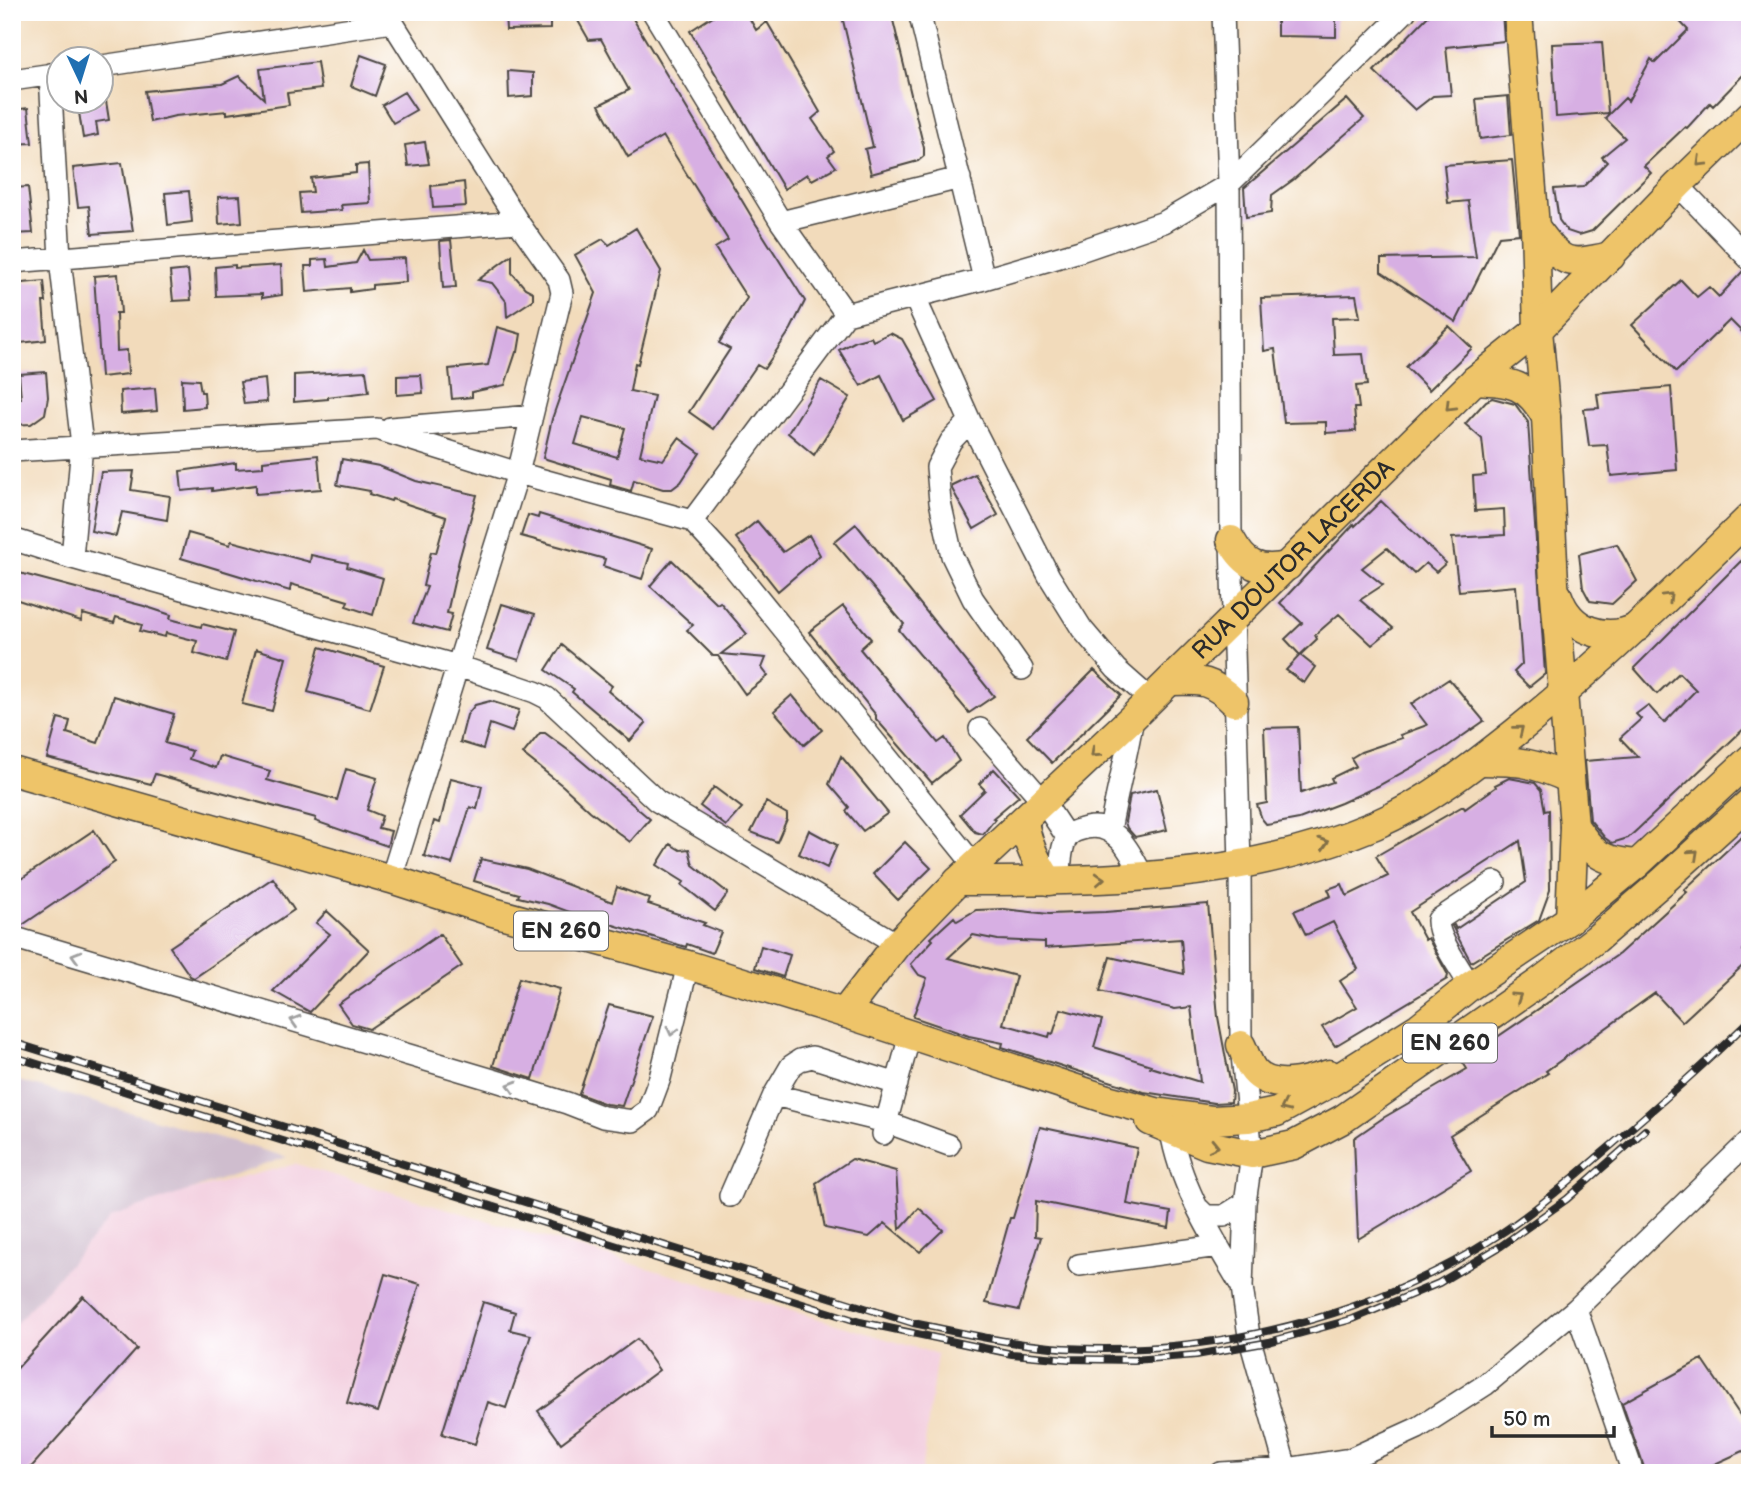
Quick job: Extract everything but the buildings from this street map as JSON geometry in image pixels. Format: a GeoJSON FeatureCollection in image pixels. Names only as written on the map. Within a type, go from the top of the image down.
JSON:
{"type":"FeatureCollection","features":[{"type":"Feature","properties":{"kind":"main road"},"geometry":{"type":"LineString","coordinates":[[1518,12],[1535,226],[1538,330],[1546,417],[1554,583],[1574,826],[1570,919]]}},
{"type":"Feature","properties":{"kind":"main road","name":"RUA DOUTOR LACERDA"},"geometry":{"type":"LineString","coordinates":[[844,1013],[897,944],[967,874],[1288,566],[1475,380],[1538,330],[1678,185],[1750,115]]}},
{"type":"Feature","properties":{"kind":"main road"},"geometry":{"type":"LineString","coordinates":[[1535,226],[1556,255],[1566,260],[1584,262],[1611,256]]}},
{"type":"Feature","properties":{"kind":"main road"},"geometry":{"type":"LineString","coordinates":[[1475,380],[1517,385],[1536,400],[1546,417]]}},
{"type":"Feature","properties":{"kind":"main road"},"geometry":{"type":"LineString","coordinates":[[967,874],[1054,881],[1176,875],[1240,865],[1327,842],[1375,825],[1444,788],[1564,693],[1640,626],[1750,517]]}},
{"type":"Feature","properties":{"kind":"main road"},"geometry":{"type":"LineString","coordinates":[[1231,540],[1245,560],[1257,566],[1272,569],[1288,566]]}},
{"type":"Feature","properties":{"kind":"main road"},"geometry":{"type":"LineString","coordinates":[[1554,583],[1565,612],[1575,624],[1589,632],[1619,634],[1640,626]]}},
{"type":"Feature","properties":{"kind":"main road"},"geometry":{"type":"LineString","coordinates":[[1151,699],[1204,682],[1218,686],[1234,702]]}},
{"type":"Feature","properties":{"kind":"main road","name":"EN 260"},"geometry":{"type":"LineString","coordinates":[[12,771],[391,879],[493,912],[688,965],[1107,1099],[1181,1116],[1213,1120],[1248,1118],[1277,1112],[1419,1027],[1471,986],[1570,919],[1637,864],[1750,759]]}},
{"type":"Feature","properties":{"kind":"main road"},"geometry":{"type":"LineString","coordinates":[[1480,761],[1524,761],[1540,765],[1570,779]]}},
{"type":"Feature","properties":{"kind":"main road","name":"EN 260"},"geometry":{"type":"LineString","coordinates":[[1107,1099],[1171,1131],[1207,1144],[1252,1154],[1294,1145],[1343,1119],[1538,983],[1596,939],[1750,802]]}},
{"type":"Feature","properties":{"kind":"main road"},"geometry":{"type":"LineString","coordinates":[[1033,811],[1026,837],[1032,855],[1054,881]]}},
{"type":"Feature","properties":{"kind":"main road"},"geometry":{"type":"LineString","coordinates":[[1574,826],[1594,852],[1606,860],[1637,864]]}},
{"type":"Feature","properties":{"kind":"main road"},"geometry":{"type":"LineString","coordinates":[[1419,1027],[1439,1050]]}},
{"type":"Feature","properties":{"kind":"main road"},"geometry":{"type":"LineString","coordinates":[[1241,1045],[1254,1070],[1264,1079],[1275,1082],[1292,1083],[1312,1079],[1355,1066]]}},
{"type":"Feature","properties":{"kind":"street"},"geometry":{"type":"LineString","coordinates":[[653,12],[781,222],[846,314]]}},
{"type":"Feature","properties":{"kind":"street"},"geometry":{"type":"LineString","coordinates":[[919,12],[984,279]]}},
{"type":"Feature","properties":{"kind":"street"},"geometry":{"type":"LineString","coordinates":[[1223,12],[1229,184],[1231,540],[1240,865],[1241,1045],[1252,1154],[1245,1203],[1242,1287],[1249,1336],[1286,1469]]}},
{"type":"Feature","properties":{"kind":"street"},"geometry":{"type":"LineString","coordinates":[[692,521],[846,314],[984,279],[1080,251],[1164,222],[1229,184],[1405,12]]}},
{"type":"Feature","properties":{"kind":"street"},"geometry":{"type":"LineString","coordinates":[[116,64],[389,17],[518,222],[559,280],[562,293],[518,474],[391,879]]}},
{"type":"Feature","properties":{"kind":"street"},"geometry":{"type":"LineString","coordinates":[[12,80],[46,75]]}},
{"type":"Feature","properties":{"kind":"street"},"geometry":{"type":"LineString","coordinates":[[56,116],[60,258],[82,445],[72,558]]}},
{"type":"Feature","properties":{"kind":"street"},"geometry":{"type":"LineString","coordinates":[[781,222],[960,178]]}},
{"type":"Feature","properties":{"kind":"street"},"geometry":{"type":"LineString","coordinates":[[1678,185],[1750,260]]}},
{"type":"Feature","properties":{"kind":"street"},"geometry":{"type":"LineString","coordinates":[[12,262],[518,222]]}},
{"type":"Feature","properties":{"kind":"street"},"geometry":{"type":"LineString","coordinates":[[915,298],[970,421],[1049,576],[1082,629],[1116,668],[1151,699],[1127,756],[1110,831]]}},
{"type":"Feature","properties":{"kind":"street"},"geometry":{"type":"LineString","coordinates":[[12,451],[377,429],[532,416]]}},
{"type":"Feature","properties":{"kind":"street"},"geometry":{"type":"LineString","coordinates":[[970,421],[951,441],[937,467],[940,502],[952,556],[973,599],[1021,669]]}},
{"type":"Feature","properties":{"kind":"street"},"geometry":{"type":"LineString","coordinates":[[377,429],[518,474],[692,521],[727,559],[967,874]]}},
{"type":"Feature","properties":{"kind":"street"},"geometry":{"type":"LineString","coordinates":[[12,539],[457,666],[535,692],[547,698],[657,801],[897,944]]}},
{"type":"Feature","properties":{"kind":"street"},"geometry":{"type":"LineString","coordinates":[[979,729],[1033,811],[1067,837]]}},
{"type":"Feature","properties":{"kind":"street"},"geometry":{"type":"LineString","coordinates":[[1054,881],[1067,837],[1074,831],[1092,827],[1110,831],[1118,836],[1143,877]]}},
{"type":"Feature","properties":{"kind":"street"},"geometry":{"type":"LineString","coordinates":[[1471,986],[1438,927],[1438,920],[1496,882]]}},
{"type":"Feature","properties":{"kind":"street"},"geometry":{"type":"LineString","coordinates":[[12,937],[493,1080],[603,1117],[633,1121],[648,1110],[660,1079],[688,965]]}},
{"type":"Feature","properties":{"kind":"street"},"geometry":{"type":"LineString","coordinates":[[884,1129],[910,1035]]}},
{"type":"Feature","properties":{"kind":"street"},"geometry":{"type":"LineString","coordinates":[[730,1196],[774,1095],[791,1066],[800,1060],[813,1057],[897,1084]]}},
{"type":"Feature","properties":{"kind":"street"},"geometry":{"type":"LineString","coordinates":[[774,1095],[884,1129],[949,1145]]}},
{"type":"Feature","properties":{"kind":"street"},"geometry":{"type":"LineString","coordinates":[[1171,1131],[1182,1172],[1218,1246],[1242,1287]]}},
{"type":"Feature","properties":{"kind":"street"},"geometry":{"type":"LineString","coordinates":[[1221,1473],[1356,1466],[1418,1428],[1485,1385],[1576,1309],[1750,1140]]}},
{"type":"Feature","properties":{"kind":"street"},"geometry":{"type":"LineString","coordinates":[[1199,1209],[1206,1216],[1224,1216],[1245,1203]]}},
{"type":"Feature","properties":{"kind":"street"},"geometry":{"type":"LineString","coordinates":[[1079,1265],[1218,1246]]}},
{"type":"Feature","properties":{"kind":"street"},"geometry":{"type":"LineString","coordinates":[[1576,1309],[1633,1473]]}},
{"type":"Feature","properties":{"kind":"shaded area"},"geometry":{"type":"Polygon","coordinates":[[[12,1079],[287,1157],[111,1217],[12,1328],[12,1079]]]}},
{"type":"Feature","properties":{"kind":"shaded area"},"geometry":{"type":"Polygon","coordinates":[[[296,1164],[937,1354],[921,1473],[12,1473],[12,1311],[113,1209],[296,1164]]]}},
{"type":"Feature","properties":{"kind":"railway"},"geometry":{"type":"LineString","coordinates":[[12,1042],[913,1323],[1026,1344],[1121,1349],[1234,1338],[1290,1326],[1344,1310],[1448,1265],[1497,1236],[1550,1197],[1658,1105],[1750,1020]]}},
{"type":"Feature","properties":{"kind":"railway"},"geometry":{"type":"LineString","coordinates":[[12,1056],[860,1322],[1012,1354],[1069,1359],[1134,1360],[1196,1355],[1269,1342],[1353,1319],[1439,1283],[1501,1246],[1567,1199],[1645,1130]]}}]}
